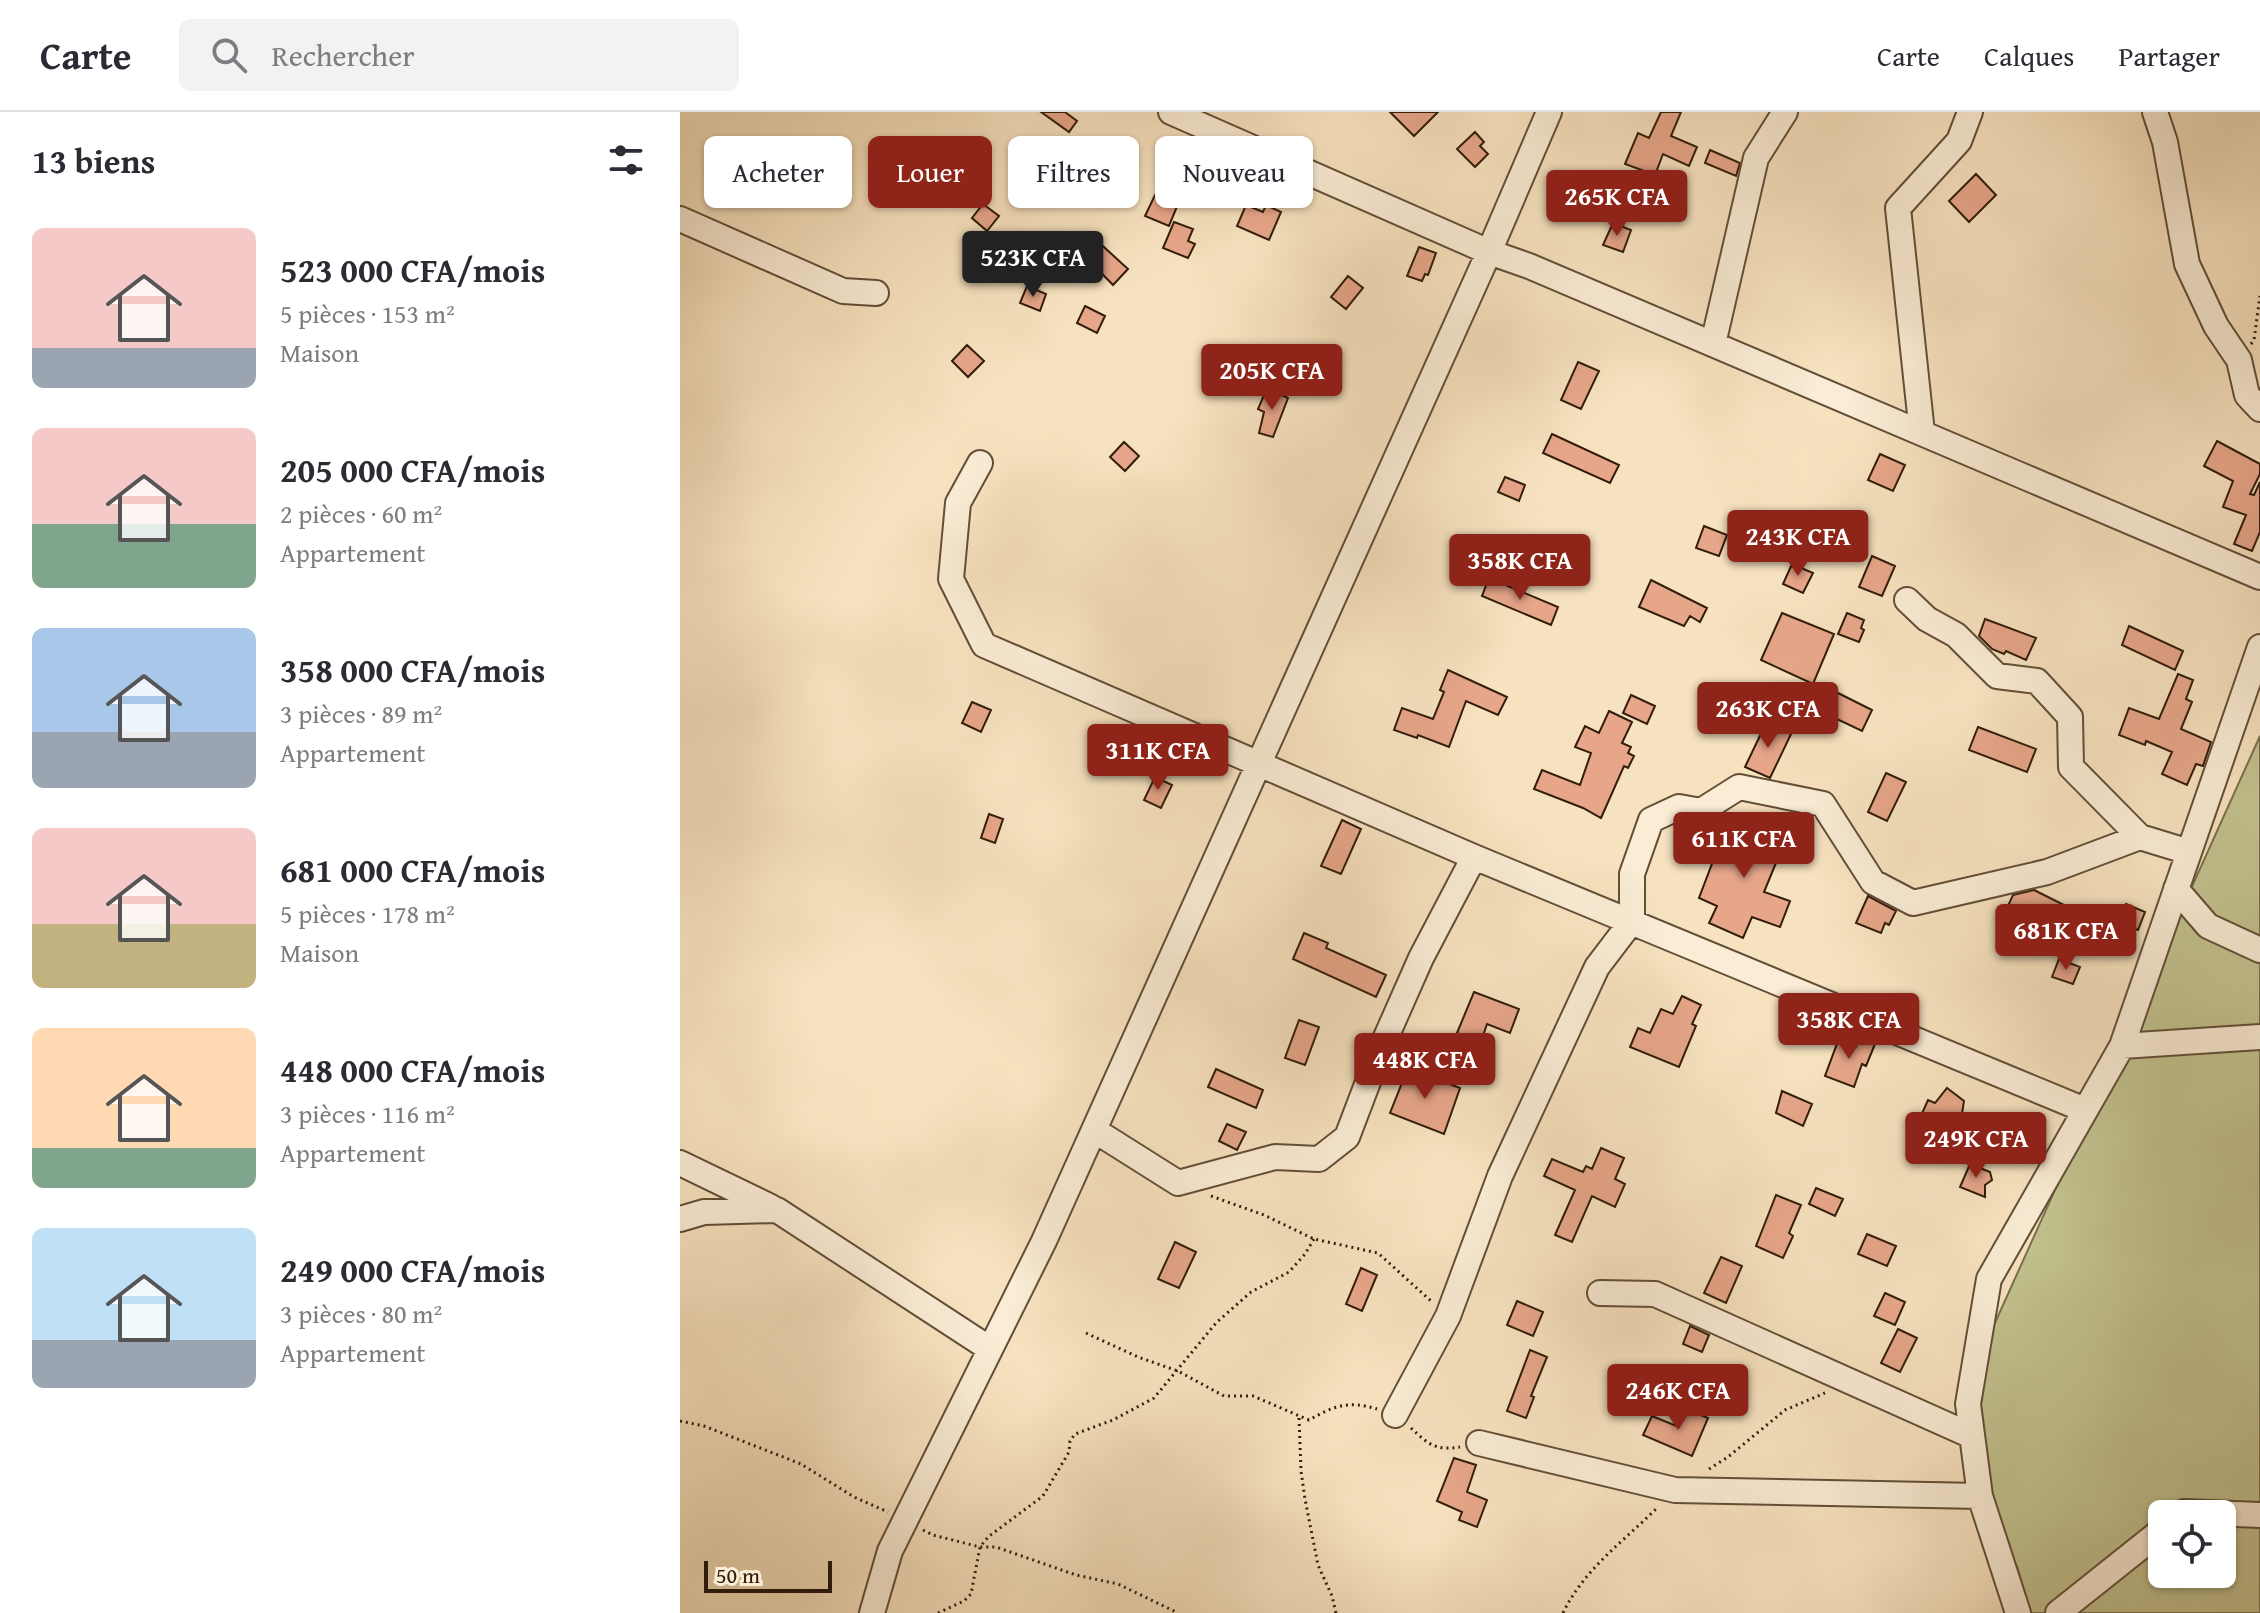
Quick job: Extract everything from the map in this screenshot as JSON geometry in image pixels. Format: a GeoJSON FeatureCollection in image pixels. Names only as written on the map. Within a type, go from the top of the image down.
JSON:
{"type":"FeatureCollection","features":[{"type":"Feature","properties":{"kind":"street"},"geometry":{"type":"LineString","coordinates":[[1171,112],[1489,252],[2260,577]]}},
{"type":"Feature","properties":{"kind":"street"},"geometry":{"type":"LineString","coordinates":[[872,1613],[890,1551],[1044,1241],[1549,112]]}},
{"type":"Feature","properties":{"kind":"street"},"geometry":{"type":"LineString","coordinates":[[1713,344],[1756,158],[1785,112]]}},
{"type":"Feature","properties":{"kind":"street"},"geometry":{"type":"LineString","coordinates":[[1922,433],[1898,208],[1959,141],[1970,112]]}},
{"type":"Feature","properties":{"kind":"street"},"geometry":{"type":"LineString","coordinates":[[2162,118],[2187,264],[2216,326],[2239,360],[2247,395],[2260,409]]}},
{"type":"Feature","properties":{"kind":"street"},"geometry":{"type":"LineString","coordinates":[[680,219],[843,291],[876,293]]}},
{"type":"Feature","properties":{"kind":"street"},"geometry":{"type":"LineString","coordinates":[[980,463],[958,503],[951,579],[984,645],[1474,857],[2085,1110]]}},
{"type":"Feature","properties":{"kind":"street"},"geometry":{"type":"LineString","coordinates":[[1907,600],[1927,619],[1956,635],[1997,676],[2037,681],[2070,717],[2071,767],[2140,837],[2189,852]]}},
{"type":"Feature","properties":{"kind":"street"},"geometry":{"type":"LineString","coordinates":[[2018,1613],[1980,1496],[1968,1404],[1989,1279],[2122,1046],[2260,647]]}},
{"type":"Feature","properties":{"kind":"street"},"geometry":{"type":"LineString","coordinates":[[1395,1415],[1448,1316],[1500,1176],[1597,967],[1632,921],[1632,874],[1651,820],[1679,807],[1701,811],[1739,787],[1823,804],[1873,882],[1913,903],[2047,872],[2140,837]]}},
{"type":"Feature","properties":{"kind":"street"},"geometry":{"type":"LineString","coordinates":[[1094,1130],[1178,1183],[1275,1157],[1319,1159],[1347,1137],[1379,1053],[1421,958],[1474,857]]}},
{"type":"Feature","properties":{"kind":"street"},"geometry":{"type":"LineString","coordinates":[[2176,889],[2208,926],[2260,950]]}},
{"type":"Feature","properties":{"kind":"street"},"geometry":{"type":"LineString","coordinates":[[2122,1046],[2260,1037]]}},
{"type":"Feature","properties":{"kind":"street"},"geometry":{"type":"LineString","coordinates":[[680,1163],[777,1210],[990,1349]]}},
{"type":"Feature","properties":{"kind":"street"},"geometry":{"type":"LineString","coordinates":[[680,1219],[704,1212],[777,1210]]}},
{"type":"Feature","properties":{"kind":"street"},"geometry":{"type":"LineString","coordinates":[[1600,1293],[1655,1294],[1972,1436]]}},
{"type":"Feature","properties":{"kind":"street"},"geometry":{"type":"LineString","coordinates":[[1479,1443],[1675,1490],[1980,1496]]}},
{"type":"Feature","properties":{"kind":"street"},"geometry":{"type":"LineString","coordinates":[[2236,1514],[2260,1515]]}},
{"type":"Feature","properties":{"kind":"street"},"geometry":{"type":"LineString","coordinates":[[2058,1613],[2148,1541]]}},
{"type":"Feature","properties":{"kind":"path"},"geometry":{"type":"LineString","coordinates":[[2239,360],[2254,340],[2260,296]]}},
{"type":"Feature","properties":{"kind":"path"},"geometry":{"type":"LineString","coordinates":[[1178,1183],[1264,1215],[1314,1239],[1378,1253],[1448,1316]]}},
{"type":"Feature","properties":{"kind":"path"},"geometry":{"type":"LineString","coordinates":[[938,1613],[964,1601],[971,1594],[980,1547],[988,1537],[1043,1496],[1069,1452],[1070,1441],[1075,1434],[1093,1429],[1146,1403],[1164,1389],[1216,1323],[1251,1292],[1289,1272],[1314,1239]]}},
{"type":"Feature","properties":{"kind":"path"},"geometry":{"type":"LineString","coordinates":[[1086,1333],[1178,1371],[1224,1396],[1253,1396],[1299,1418],[1309,1420],[1334,1406],[1366,1406],[1395,1415],[1430,1445],[1440,1449],[1479,1443]]}},
{"type":"Feature","properties":{"kind":"path"},"geometry":{"type":"LineString","coordinates":[[1299,1418],[1305,1499],[1318,1565],[1336,1613]]}},
{"type":"Feature","properties":{"kind":"green space"},"geometry":{"type":"Polygon","coordinates":[[[2260,736],[2260,1613],[2030,1613],[2017,1566],[2004,1570],[1980,1496],[1980,1332],[1994,1325],[2260,736]]]}},
{"type":"Feature","properties":{"kind":"building"},"geometry":{"type":"Polygon","coordinates":[[[1041,112],[1065,112],[1077,121],[1069,132],[1041,112]]]}},
{"type":"Feature","properties":{"kind":"building"},"geometry":{"type":"Polygon","coordinates":[[[1390,112],[1438,112],[1414,136],[1390,112]]]}},
{"type":"Feature","properties":{"kind":"building"},"geometry":{"type":"Polygon","coordinates":[[[1661,112],[1681,112],[1671,136],[1697,147],[1689,166],[1663,154],[1655,175],[1625,164],[1638,133],[1649,138],[1661,112]]]}},
{"type":"Feature","properties":{"kind":"building"},"geometry":{"type":"Polygon","coordinates":[[[1475,132],[1484,142],[1480,146],[1488,154],[1475,167],[1457,149],[1475,132]]]}},
{"type":"Feature","properties":{"kind":"building"},"geometry":{"type":"Polygon","coordinates":[[[1710,150],[1740,163],[1736,176],[1705,163],[1710,150]]]}},
{"type":"Feature","properties":{"kind":"building"},"geometry":{"type":"Polygon","coordinates":[[[1976,174],[1996,195],[1969,222],[1949,201],[1976,174]]]}},
{"type":"Feature","properties":{"kind":"building"},"geometry":{"type":"Polygon","coordinates":[[[1155,195],[1155,208],[1176,208],[1169,226],[1145,216],[1155,195]]]}},
{"type":"Feature","properties":{"kind":"building"},"geometry":{"type":"Polygon","coordinates":[[[980,208],[988,208],[999,216],[987,231],[972,218],[980,208]]]}},
{"type":"Feature","properties":{"kind":"building"},"geometry":{"type":"Polygon","coordinates":[[[1245,208],[1263,212],[1265,208],[1272,208],[1281,212],[1269,240],[1237,226],[1245,208]]]}},
{"type":"Feature","properties":{"kind":"building"},"geometry":{"type":"Polygon","coordinates":[[[1174,222],[1193,229],[1188,241],[1195,244],[1188,258],[1163,248],[1174,222]]]}},
{"type":"Feature","properties":{"kind":"building"},"geometry":{"type":"Polygon","coordinates":[[[1613,223],[1631,230],[1623,252],[1603,245],[1613,223]]]}},
{"type":"Feature","properties":{"kind":"building"},"geometry":{"type":"Polygon","coordinates":[[[1083,234],[1091,241],[1094,238],[1128,269],[1113,285],[1073,244],[1083,234]]]}},
{"type":"Feature","properties":{"kind":"building"},"geometry":{"type":"Polygon","coordinates":[[[1419,247],[1436,253],[1428,275],[1425,274],[1422,281],[1407,276],[1419,247]]]}},
{"type":"Feature","properties":{"kind":"building"},"geometry":{"type":"Polygon","coordinates":[[[1348,276],[1363,288],[1346,309],[1331,297],[1348,276]]]}},
{"type":"Feature","properties":{"kind":"building"},"geometry":{"type":"Polygon","coordinates":[[[1027,286],[1046,294],[1040,311],[1020,303],[1027,286]]]}},
{"type":"Feature","properties":{"kind":"building"},"geometry":{"type":"Polygon","coordinates":[[[1085,306],[1105,316],[1097,333],[1077,323],[1085,306]]]}},
{"type":"Feature","properties":{"kind":"building"},"geometry":{"type":"Polygon","coordinates":[[[967,345],[984,361],[968,377],[952,361],[967,345]]]}},
{"type":"Feature","properties":{"kind":"building"},"geometry":{"type":"Polygon","coordinates":[[[1578,362],[1599,371],[1581,409],[1561,400],[1578,362]]]}},
{"type":"Feature","properties":{"kind":"building"},"geometry":{"type":"Polygon","coordinates":[[[1267,388],[1288,398],[1273,437],[1259,433],[1264,412],[1258,409],[1267,388]]]}},
{"type":"Feature","properties":{"kind":"building"},"geometry":{"type":"Polygon","coordinates":[[[1552,434],[1619,465],[1610,483],[1543,453],[1552,434]]]}},
{"type":"Feature","properties":{"kind":"building"},"geometry":{"type":"Polygon","coordinates":[[[2217,441],[2260,464],[2260,474],[2250,494],[2254,495],[2260,482],[2260,532],[2252,551],[2234,544],[2246,515],[2223,507],[2233,481],[2204,466],[2217,441]]]}},
{"type":"Feature","properties":{"kind":"building"},"geometry":{"type":"Polygon","coordinates":[[[1124,442],[1139,456],[1125,471],[1110,457],[1124,442]]]}},
{"type":"Feature","properties":{"kind":"building"},"geometry":{"type":"Polygon","coordinates":[[[1880,454],[1905,465],[1893,491],[1868,480],[1880,454]]]}},
{"type":"Feature","properties":{"kind":"building"},"geometry":{"type":"Polygon","coordinates":[[[1505,477],[1525,485],[1519,501],[1498,492],[1505,477]]]}},
{"type":"Feature","properties":{"kind":"building"},"geometry":{"type":"Polygon","coordinates":[[[1704,526],[1727,535],[1719,556],[1696,548],[1704,526]]]}},
{"type":"Feature","properties":{"kind":"building"},"geometry":{"type":"Polygon","coordinates":[[[1872,556],[1895,566],[1882,596],[1859,587],[1872,556]]]}},
{"type":"Feature","properties":{"kind":"building"},"geometry":{"type":"Polygon","coordinates":[[[1792,564],[1813,573],[1803,593],[1783,584],[1792,564]]]}},
{"type":"Feature","properties":{"kind":"building"},"geometry":{"type":"Polygon","coordinates":[[[1489,578],[1558,607],[1551,625],[1482,596],[1489,578]]]}},
{"type":"Feature","properties":{"kind":"building"},"geometry":{"type":"Polygon","coordinates":[[[1651,580],[1707,608],[1700,622],[1690,616],[1684,626],[1639,607],[1651,580]]]}},
{"type":"Feature","properties":{"kind":"building"},"geometry":{"type":"Polygon","coordinates":[[[1782,613],[1834,634],[1813,684],[1761,660],[1782,613]]]}},
{"type":"Feature","properties":{"kind":"building"},"geometry":{"type":"Polygon","coordinates":[[[1847,613],[1864,620],[1859,642],[1838,634],[1847,613]]]}},
{"type":"Feature","properties":{"kind":"building"},"geometry":{"type":"Polygon","coordinates":[[[1985,619],[2036,638],[2026,660],[2006,651],[2004,654],[1992,649],[1979,636],[1985,619]]]}},
{"type":"Feature","properties":{"kind":"building"},"geometry":{"type":"Polygon","coordinates":[[[2129,626],[2183,651],[2175,670],[2122,645],[2129,626]]]}},
{"type":"Feature","properties":{"kind":"building"},"geometry":{"type":"Polygon","coordinates":[[[1448,670],[1507,697],[1498,715],[1466,701],[1449,747],[1394,730],[1402,708],[1433,719],[1444,692],[1440,690],[1448,670]]]}},
{"type":"Feature","properties":{"kind":"building"},"geometry":{"type":"Polygon","coordinates":[[[2178,674],[2193,680],[2186,699],[2192,702],[2181,729],[2211,742],[2203,766],[2196,764],[2187,785],[2162,774],[2172,752],[2146,741],[2145,745],[2119,735],[2129,708],[2159,719],[2178,674]]]}},
{"type":"Feature","properties":{"kind":"building"},"geometry":{"type":"Polygon","coordinates":[[[1832,690],[1872,710],[1862,731],[1822,712],[1832,690]]]}},
{"type":"Feature","properties":{"kind":"building"},"geometry":{"type":"Polygon","coordinates":[[[1631,695],[1655,706],[1647,724],[1623,713],[1631,695]]]}},
{"type":"Feature","properties":{"kind":"building"},"geometry":{"type":"Polygon","coordinates":[[[972,702],[991,710],[981,732],[962,723],[972,702]]]}},
{"type":"Feature","properties":{"kind":"building"},"geometry":{"type":"Polygon","coordinates":[[[1609,711],[1632,722],[1622,743],[1631,747],[1628,753],[1634,756],[1628,768],[1624,766],[1601,818],[1534,789],[1542,770],[1580,785],[1591,753],[1575,747],[1585,726],[1599,733],[1609,711]]]}},
{"type":"Feature","properties":{"kind":"building"},"geometry":{"type":"Polygon","coordinates":[[[1767,721],[1792,732],[1770,778],[1745,767],[1767,721]]]}},
{"type":"Feature","properties":{"kind":"building"},"geometry":{"type":"Polygon","coordinates":[[[1978,727],[2036,749],[2027,772],[1969,750],[1978,727]]]}},
{"type":"Feature","properties":{"kind":"building"},"geometry":{"type":"Polygon","coordinates":[[[1886,773],[1906,782],[1887,821],[1868,812],[1886,773]]]}},
{"type":"Feature","properties":{"kind":"building"},"geometry":{"type":"Polygon","coordinates":[[[1155,777],[1172,785],[1161,808],[1144,800],[1155,777]]]}},
{"type":"Feature","properties":{"kind":"building"},"geometry":{"type":"Polygon","coordinates":[[[989,814],[1003,819],[995,843],[981,838],[989,814]]]}},
{"type":"Feature","properties":{"kind":"building"},"geometry":{"type":"Polygon","coordinates":[[[1729,819],[1785,841],[1764,892],[1790,901],[1780,927],[1752,917],[1743,938],[1709,923],[1717,906],[1699,898],[1729,819]]]}},
{"type":"Feature","properties":{"kind":"building"},"geometry":{"type":"Polygon","coordinates":[[[1342,820],[1361,829],[1341,874],[1321,866],[1342,820]]]}},
{"type":"Feature","properties":{"kind":"building"},"geometry":{"type":"Polygon","coordinates":[[[2034,890],[2074,910],[2056,950],[2006,932],[2009,927],[2000,923],[2013,895],[2034,890]]]}},
{"type":"Feature","properties":{"kind":"building"},"geometry":{"type":"Polygon","coordinates":[[[1868,896],[1896,911],[1881,933],[1856,923],[1868,896]]]}},
{"type":"Feature","properties":{"kind":"building"},"geometry":{"type":"Polygon","coordinates":[[[2126,904],[2145,912],[2138,930],[2119,923],[2126,904]]]}},
{"type":"Feature","properties":{"kind":"building"},"geometry":{"type":"Polygon","coordinates":[[[1304,933],[1328,943],[1326,948],[1386,975],[1376,997],[1293,959],[1304,933]]]}},
{"type":"Feature","properties":{"kind":"building"},"geometry":{"type":"Polygon","coordinates":[[[2059,959],[2080,967],[2073,984],[2052,977],[2059,959]]]}},
{"type":"Feature","properties":{"kind":"building"},"geometry":{"type":"Polygon","coordinates":[[[1474,992],[1519,1009],[1510,1033],[1487,1024],[1481,1042],[1457,1033],[1474,992]]]}},
{"type":"Feature","properties":{"kind":"building"},"geometry":{"type":"Polygon","coordinates":[[[1682,996],[1701,1005],[1679,1067],[1630,1047],[1638,1028],[1650,1033],[1661,1009],[1673,1014],[1682,996]]]}},
{"type":"Feature","properties":{"kind":"building"},"geometry":{"type":"Polygon","coordinates":[[[1299,1020],[1319,1027],[1305,1065],[1285,1058],[1299,1020]]]}},
{"type":"Feature","properties":{"kind":"building"},"geometry":{"type":"Polygon","coordinates":[[[1860,1038],[1875,1044],[1866,1066],[1862,1064],[1854,1087],[1825,1076],[1838,1041],[1856,1047],[1860,1038]]]}},
{"type":"Feature","properties":{"kind":"building"},"geometry":{"type":"Polygon","coordinates":[[[1408,1068],[1460,1088],[1444,1134],[1390,1113],[1408,1068]]]}},
{"type":"Feature","properties":{"kind":"building"},"geometry":{"type":"Polygon","coordinates":[[[1216,1069],[1263,1090],[1256,1108],[1208,1087],[1216,1069]]]}},
{"type":"Feature","properties":{"kind":"building"},"geometry":{"type":"Polygon","coordinates":[[[1947,1088],[1964,1101],[1962,1114],[1983,1123],[1975,1141],[1920,1118],[1928,1100],[1935,1103],[1947,1088]]]}},
{"type":"Feature","properties":{"kind":"building"},"geometry":{"type":"Polygon","coordinates":[[[1782,1091],[1812,1104],[1803,1126],[1776,1113],[1782,1091]]]}},
{"type":"Feature","properties":{"kind":"building"},"geometry":{"type":"Polygon","coordinates":[[[1227,1124],[1246,1132],[1237,1150],[1219,1141],[1227,1124]]]}},
{"type":"Feature","properties":{"kind":"building"},"geometry":{"type":"Polygon","coordinates":[[[1601,1148],[1624,1158],[1615,1179],[1625,1184],[1615,1207],[1592,1196],[1572,1242],[1555,1235],[1575,1190],[1544,1176],[1552,1159],[1583,1172],[1586,1166],[1592,1169],[1601,1148]]]}},
{"type":"Feature","properties":{"kind":"building"},"geometry":{"type":"Polygon","coordinates":[[[1970,1164],[1990,1172],[1992,1180],[1985,1185],[1985,1197],[1960,1187],[1970,1164]]]}},
{"type":"Feature","properties":{"kind":"building"},"geometry":{"type":"Polygon","coordinates":[[[1816,1188],[1843,1199],[1835,1216],[1809,1204],[1816,1188]]]}},
{"type":"Feature","properties":{"kind":"building"},"geometry":{"type":"Polygon","coordinates":[[[1776,1195],[1801,1205],[1783,1258],[1756,1246],[1776,1195]]]}},
{"type":"Feature","properties":{"kind":"building"},"geometry":{"type":"Polygon","coordinates":[[[1867,1234],[1896,1246],[1887,1266],[1858,1254],[1867,1234]]]}},
{"type":"Feature","properties":{"kind":"building"},"geometry":{"type":"Polygon","coordinates":[[[1175,1242],[1196,1252],[1179,1288],[1158,1279],[1175,1242]]]}},
{"type":"Feature","properties":{"kind":"building"},"geometry":{"type":"Polygon","coordinates":[[[1721,1257],[1742,1266],[1726,1303],[1704,1293],[1721,1257]]]}},
{"type":"Feature","properties":{"kind":"building"},"geometry":{"type":"Polygon","coordinates":[[[1361,1268],[1377,1275],[1362,1311],[1346,1304],[1361,1268]]]}},
{"type":"Feature","properties":{"kind":"building"},"geometry":{"type":"Polygon","coordinates":[[[1885,1293],[1905,1302],[1895,1325],[1874,1316],[1885,1293]]]}},
{"type":"Feature","properties":{"kind":"building"},"geometry":{"type":"Polygon","coordinates":[[[1517,1301],[1543,1312],[1533,1336],[1507,1325],[1517,1301]]]}},
{"type":"Feature","properties":{"kind":"building"},"geometry":{"type":"Polygon","coordinates":[[[1690,1326],[1709,1335],[1702,1352],[1683,1344],[1690,1326]]]}},
{"type":"Feature","properties":{"kind":"building"},"geometry":{"type":"Polygon","coordinates":[[[1898,1329],[1917,1338],[1900,1372],[1881,1363],[1898,1329]]]}},
{"type":"Feature","properties":{"kind":"building"},"geometry":{"type":"Polygon","coordinates":[[[1530,1350],[1547,1357],[1531,1396],[1534,1397],[1526,1418],[1507,1411],[1530,1350]]]}},
{"type":"Feature","properties":{"kind":"building"},"geometry":{"type":"Polygon","coordinates":[[[1687,1409],[1708,1418],[1692,1456],[1643,1435],[1652,1416],[1679,1427],[1687,1409]]]}},
{"type":"Feature","properties":{"kind":"building"},"geometry":{"type":"Polygon","coordinates":[[[1454,1458],[1476,1465],[1467,1492],[1487,1500],[1477,1527],[1459,1520],[1462,1512],[1437,1501],[1454,1458]]]}}]}
